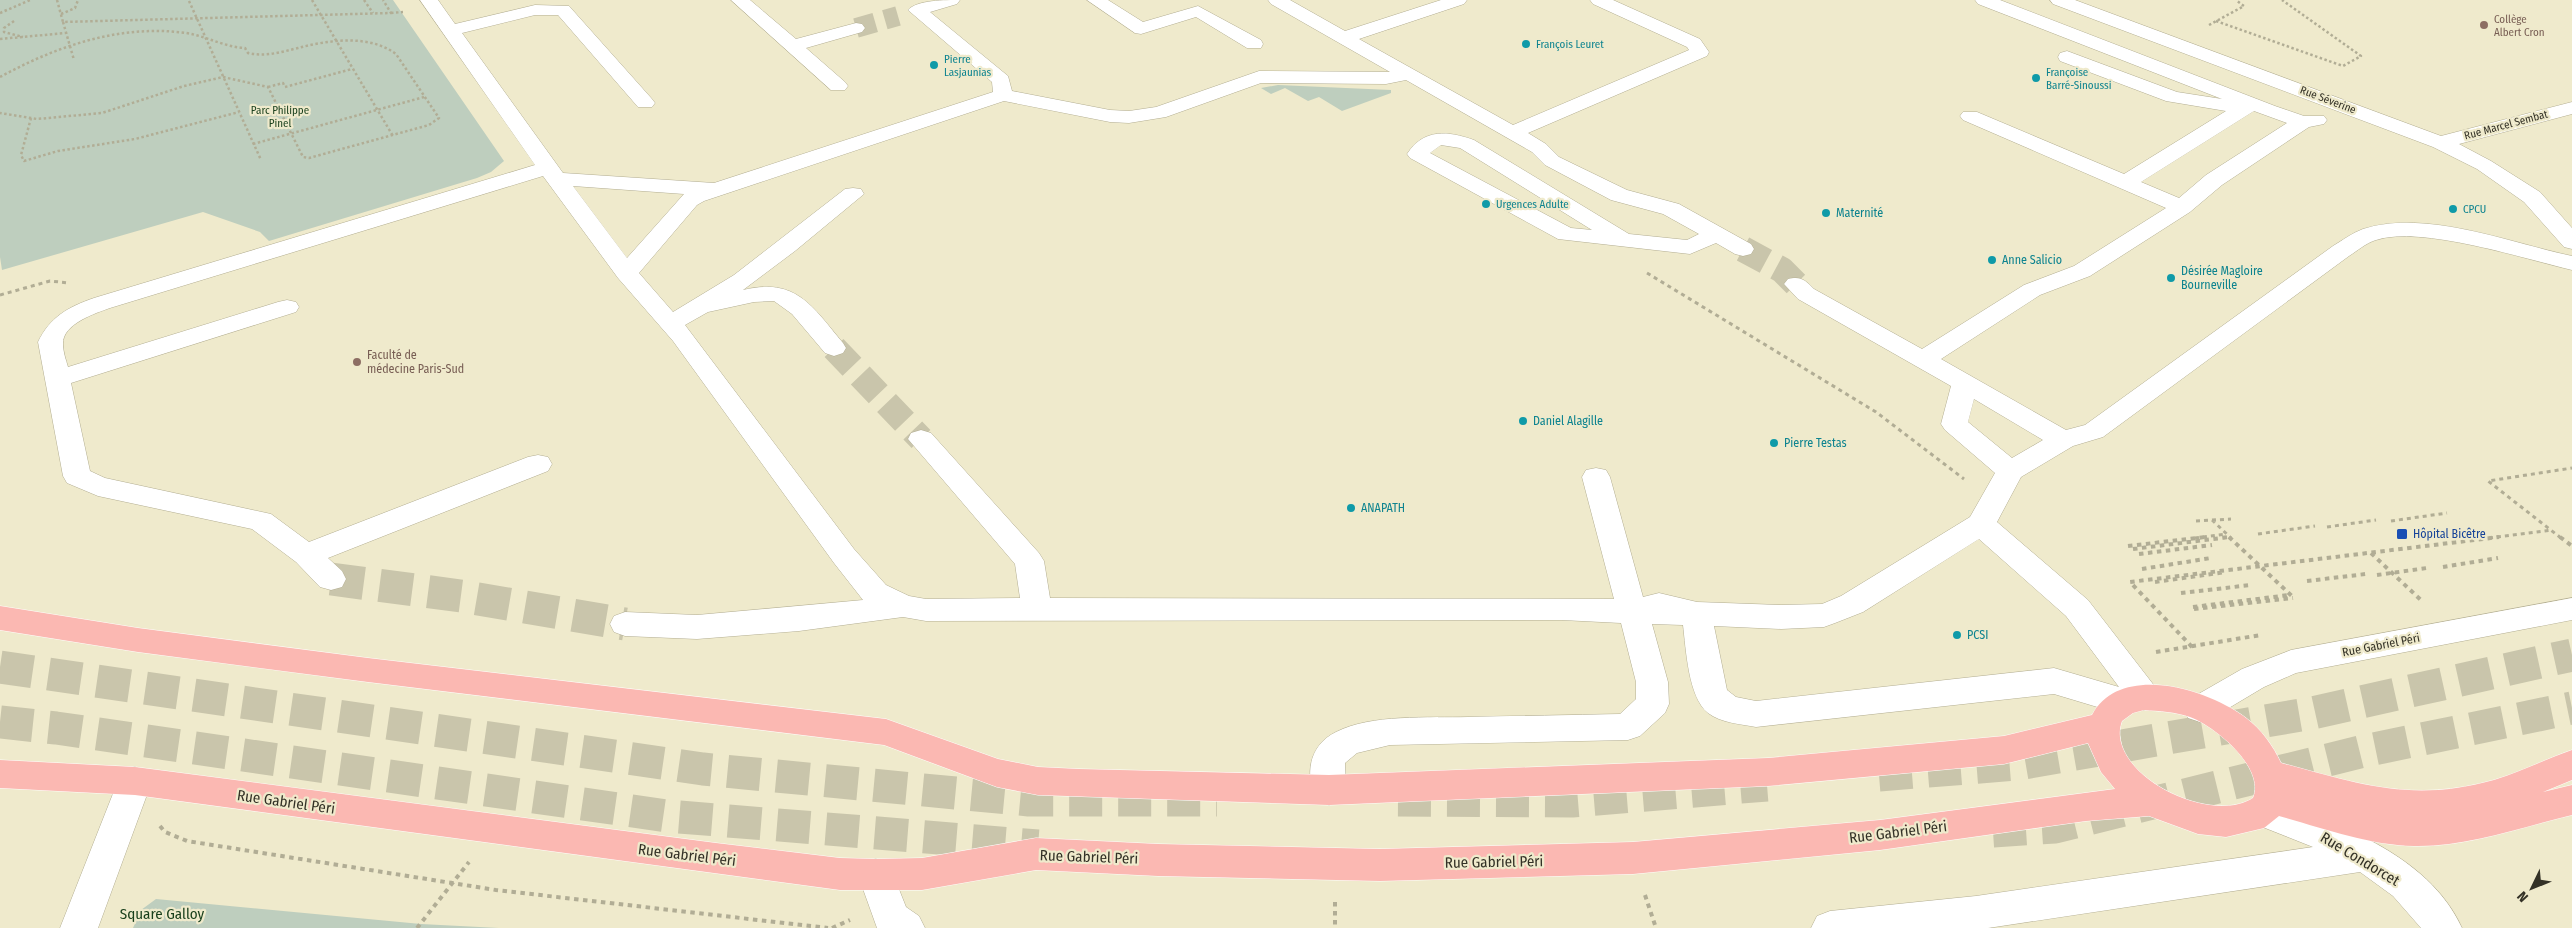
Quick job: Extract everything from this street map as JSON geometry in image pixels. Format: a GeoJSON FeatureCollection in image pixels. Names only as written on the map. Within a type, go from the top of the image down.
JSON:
{"type":"FeatureCollection","features":[{"type":"Feature","properties":{"kind":"main road"},"geometry":{"type":"LineString","coordinates":[[0,618],[138,640],[330,665],[886,732],[998,773],[1038,781],[1329,790],[1768,772],[2004,750],[2103,726]]}},
{"type":"Feature","properties":{"kind":"main road"},"geometry":{"type":"LineString","coordinates":[[2268,795],[2261,754],[2243,734],[2220,716],[2181,700],[2134,699],[2110,712],[2103,726],[2107,748],[2120,772],[2153,801],[2184,815],[2214,822],[2241,821],[2268,795],[2370,800],[2410,807],[2429,807],[2464,801],[2512,788],[2572,764]]}},
{"type":"Feature","properties":{"kind":"main road","name":"Rue Gabriel Péri"},"geometry":{"type":"LineString","coordinates":[[0,774],[135,781],[493,830],[840,874],[876,875],[922,874],[1036,854],[1158,860],[1380,865],[1633,858],[1880,835],[2086,806],[2153,801]]}},
{"type":"Feature","properties":{"kind":"main road"},"geometry":{"type":"LineString","coordinates":[[2268,795],[2392,830],[2415,831],[2442,830],[2572,800]]}},
{"type":"Feature","properties":{"kind":"street"},"geometry":{"type":"LineString","coordinates":[[429,0],[552,173],[626,272],[682,336],[844,556],[875,593],[903,606]]}},
{"type":"Feature","properties":{"kind":"street"},"geometry":{"type":"LineString","coordinates":[[740,0],[838,86]]}},
{"type":"Feature","properties":{"kind":"street"},"geometry":{"type":"LineString","coordinates":[[906,9],[951,0]]}},
{"type":"Feature","properties":{"kind":"street"},"geometry":{"type":"LineString","coordinates":[[1096,0],[1141,29],[1198,11],[1254,44]]}},
{"type":"Feature","properties":{"kind":"street"},"geometry":{"type":"LineString","coordinates":[[1276,0],[1513,132],[1540,148],[1552,160],[1619,195],[1671,209],[1743,249]]}},
{"type":"Feature","properties":{"kind":"street"},"geometry":{"type":"LineString","coordinates":[[1343,38],[1458,0]]}},
{"type":"Feature","properties":{"kind":"street"},"geometry":{"type":"LineString","coordinates":[[1513,132],[1700,52],[1694,43],[1599,0]]}},
{"type":"Feature","properties":{"kind":"street"},"geometry":{"type":"LineString","coordinates":[[1984,0],[2303,122]]}},
{"type":"Feature","properties":{"kind":"street","name":"Rue Séverine"},"geometry":{"type":"LineString","coordinates":[[2059,0],[2440,142],[2484,165],[2532,197],[2572,242]]}},
{"type":"Feature","properties":{"kind":"street"},"geometry":{"type":"LineString","coordinates":[[906,9],[1001,80],[1003,95]]}},
{"type":"Feature","properties":{"kind":"street"},"geometry":{"type":"LineString","coordinates":[[450,31],[535,10],[563,10],[645,103]]}},
{"type":"Feature","properties":{"kind":"street"},"geometry":{"type":"LineString","coordinates":[[792,46],[856,28]]}},
{"type":"Feature","properties":{"kind":"street"},"geometry":{"type":"LineString","coordinates":[[2066,57],[2173,97],[2268,110]]}},
{"type":"Feature","properties":{"kind":"street"},"geometry":{"type":"LineString","coordinates":[[626,272],[689,200],[716,189],[1003,95],[1110,116],[1129,117],[1159,113],[1259,77],[1386,78],[1410,74]]}},
{"type":"Feature","properties":{"kind":"street"},"geometry":{"type":"LineString","coordinates":[[1923,359],[2032,290],[2082,271],[2182,207],[2214,180],[2303,122],[2317,120],[2341,105]]}},
{"type":"Feature","properties":{"kind":"street"},"geometry":{"type":"LineString","coordinates":[[2124,183],[2246,108]]}},
{"type":"Feature","properties":{"kind":"street","name":"Rue Marcel Sembat"},"geometry":{"type":"LineString","coordinates":[[2440,142],[2572,108]]}},
{"type":"Feature","properties":{"kind":"street"},"geometry":{"type":"LineString","coordinates":[[1970,116],[2182,207]]}},
{"type":"Feature","properties":{"kind":"street"},"geometry":{"type":"LineString","coordinates":[[1622,239],[1466,144],[1446,137],[1429,140],[1417,154],[1566,234],[1690,247],[1717,234]]}},
{"type":"Feature","properties":{"kind":"street"},"geometry":{"type":"LineString","coordinates":[[331,579],[306,555],[261,521],[98,486],[77,476],[50,342],[55,328],[69,317],[102,303],[552,173],[716,189]]}},
{"type":"Feature","properties":{"kind":"street"},"geometry":{"type":"LineString","coordinates":[[670,324],[698,310],[773,257],[853,194]]}},
{"type":"Feature","properties":{"kind":"street"},"geometry":{"type":"LineString","coordinates":[[625,624],[696,627],[799,619],[903,606],[965,611],[1037,609],[1562,609],[1633,611],[1659,604],[1697,614],[1781,617],[1824,615],[1852,604],[1988,513],[2010,471],[2063,440],[2094,431],[2341,250],[2372,233],[2400,231],[2437,233],[2572,263]]}},
{"type":"Feature","properties":{"kind":"street"},"geometry":{"type":"LineString","coordinates":[[1796,284],[1806,294],[2063,440]]}},
{"type":"Feature","properties":{"kind":"street"},"geometry":{"type":"LineString","coordinates":[[698,310],[764,294],[778,294],[791,299],[834,348]]}},
{"type":"Feature","properties":{"kind":"street"},"geometry":{"type":"LineString","coordinates":[[58,379],[287,307]]}},
{"type":"Feature","properties":{"kind":"street"},"geometry":{"type":"LineString","coordinates":[[1965,383],[1954,424],[2010,471]]}},
{"type":"Feature","properties":{"kind":"street"},"geometry":{"type":"LineString","coordinates":[[921,439],[1029,561],[1037,609]]}},
{"type":"Feature","properties":{"kind":"street"},"geometry":{"type":"LineString","coordinates":[[306,555],[538,464]]}},
{"type":"Feature","properties":{"kind":"street"},"geometry":{"type":"LineString","coordinates":[[1329,790],[1328,758],[1347,742],[1390,732],[1628,727],[1653,704],[1652,682],[1633,611],[1621,576],[1596,477]]}},
{"type":"Feature","properties":{"kind":"street"},"geometry":{"type":"LineString","coordinates":[[1988,513],[2077,608],[2112,657],[2134,699]]}},
{"type":"Feature","properties":{"kind":"street","name":"Rue Gabriel Péri"},"geometry":{"type":"LineString","coordinates":[[2200,709],[2253,678],[2291,662],[2572,609]]}},
{"type":"Feature","properties":{"kind":"street"},"geometry":{"type":"LineString","coordinates":[[1697,614],[1708,678],[1715,700],[1729,709],[1756,714],[2054,680],[2134,699]]}},
{"type":"Feature","properties":{"kind":"street"},"geometry":{"type":"LineString","coordinates":[[79,928],[135,781]]}},
{"type":"Feature","properties":{"kind":"street","name":"Rue Condorcet"},"geometry":{"type":"LineString","coordinates":[[2268,795],[2306,828],[2362,856],[2396,878],[2421,900],[2443,928]]}},
{"type":"Feature","properties":{"kind":"street"},"geometry":{"type":"LineString","coordinates":[[1830,928],[1985,912],[2362,856]]}},
{"type":"Feature","properties":{"kind":"street"},"geometry":{"type":"LineString","coordinates":[[876,875],[891,918],[906,928]]}},
{"type":"Feature","properties":{"kind":"path"},"geometry":{"type":"LineString","coordinates":[[0,13],[30,0]]}},
{"type":"Feature","properties":{"kind":"path"},"geometry":{"type":"LineString","coordinates":[[57,0],[74,60]]}},
{"type":"Feature","properties":{"kind":"path"},"geometry":{"type":"LineString","coordinates":[[62,17],[75,8],[78,0]]}},
{"type":"Feature","properties":{"kind":"path"},"geometry":{"type":"LineString","coordinates":[[312,0],[393,136]]}},
{"type":"Feature","properties":{"kind":"path"},"geometry":{"type":"LineString","coordinates":[[364,0],[372,12]]}},
{"type":"Feature","properties":{"kind":"path"},"geometry":{"type":"LineString","coordinates":[[62,17],[195,17],[392,13],[383,0]]}},
{"type":"Feature","properties":{"kind":"path"},"geometry":{"type":"LineString","coordinates":[[2202,29],[2244,6],[2236,0]]}},
{"type":"Feature","properties":{"kind":"path"},"geometry":{"type":"LineString","coordinates":[[2216,22],[2343,66],[2361,56],[2282,0]]}},
{"type":"Feature","properties":{"kind":"path"},"geometry":{"type":"LineString","coordinates":[[189,1],[261,160]]}},
{"type":"Feature","properties":{"kind":"path"},"geometry":{"type":"LineString","coordinates":[[14,20],[4,28],[4,32],[26,37]]}},
{"type":"Feature","properties":{"kind":"path"},"geometry":{"type":"LineString","coordinates":[[0,77],[35,58],[70,45],[113,35],[153,31],[189,34],[226,46],[245,48],[248,53],[262,56],[335,41],[374,44],[390,49],[396,54],[438,118],[436,122],[393,136],[309,158],[303,157],[268,87]]}},
{"type":"Feature","properties":{"kind":"path"},"geometry":{"type":"LineString","coordinates":[[0,38],[66,33]]}},
{"type":"Feature","properties":{"kind":"path"},"geometry":{"type":"LineString","coordinates":[[0,112],[31,118],[57,118],[102,113],[184,86],[223,77],[268,87],[283,83],[285,86],[352,69]]}},
{"type":"Feature","properties":{"kind":"path"},"geometry":{"type":"LineString","coordinates":[[253,144],[424,97]]}},
{"type":"Feature","properties":{"kind":"path"},"geometry":{"type":"LineString","coordinates":[[31,118],[21,155],[24,160],[58,152],[135,139],[238,112]]}},
{"type":"Feature","properties":{"kind":"path"},"geometry":{"type":"LineString","coordinates":[[1642,271],[1876,412],[1988,513]]}},
{"type":"Feature","properties":{"kind":"path"},"geometry":{"type":"LineString","coordinates":[[0,295],[50,281],[96,285],[102,303]]}},
{"type":"Feature","properties":{"kind":"path"},"geometry":{"type":"LineString","coordinates":[[2572,468],[2488,481],[2572,546]]}},
{"type":"Feature","properties":{"kind":"path"},"geometry":{"type":"LineString","coordinates":[[2391,521],[2447,513]]}},
{"type":"Feature","properties":{"kind":"path"},"geometry":{"type":"LineString","coordinates":[[2196,521],[2231,519]]}},
{"type":"Feature","properties":{"kind":"path"},"geometry":{"type":"LineString","coordinates":[[2194,608],[2294,598],[2212,520]]}},
{"type":"Feature","properties":{"kind":"path"},"geometry":{"type":"LineString","coordinates":[[2327,526],[2376,520]]}},
{"type":"Feature","properties":{"kind":"path"},"geometry":{"type":"LineString","coordinates":[[2258,534],[2316,526]]}},
{"type":"Feature","properties":{"kind":"path"},"geometry":{"type":"LineString","coordinates":[[2192,647],[2130,582],[2552,530]]}},
{"type":"Feature","properties":{"kind":"path"},"geometry":{"type":"LineString","coordinates":[[2128,546],[2228,535]]}},
{"type":"Feature","properties":{"kind":"path"},"geometry":{"type":"LineString","coordinates":[[2133,549],[2228,535]]}},
{"type":"Feature","properties":{"kind":"path"},"geometry":{"type":"LineString","coordinates":[[2139,554],[2212,545]]}},
{"type":"Feature","properties":{"kind":"path"},"geometry":{"type":"LineString","coordinates":[[2371,552],[2426,606]]}},
{"type":"Feature","properties":{"kind":"path"},"geometry":{"type":"LineString","coordinates":[[2142,569],[2212,558]]}},
{"type":"Feature","properties":{"kind":"path"},"geometry":{"type":"LineString","coordinates":[[2443,567],[2498,558]]}},
{"type":"Feature","properties":{"kind":"path"},"geometry":{"type":"LineString","coordinates":[[2377,575],[2427,568]]}},
{"type":"Feature","properties":{"kind":"path"},"geometry":{"type":"LineString","coordinates":[[2155,582],[2226,572]]}},
{"type":"Feature","properties":{"kind":"path"},"geometry":{"type":"LineString","coordinates":[[2307,581],[2366,574]]}},
{"type":"Feature","properties":{"kind":"path"},"geometry":{"type":"LineString","coordinates":[[2181,594],[2251,585]]}},
{"type":"Feature","properties":{"kind":"path"},"geometry":{"type":"LineString","coordinates":[[135,781],[158,824],[165,832],[187,841],[454,883],[828,928]]}},
{"type":"Feature","properties":{"kind":"path"},"geometry":{"type":"LineString","coordinates":[[417,928],[454,883],[493,830]]}},
{"type":"Feature","properties":{"kind":"path"},"geometry":{"type":"LineString","coordinates":[[1645,895],[1656,928]]}},
{"type":"Feature","properties":{"kind":"path"},"geometry":{"type":"LineString","coordinates":[[1335,907],[1336,928]]}},
{"type":"Feature","properties":{"kind":"green space","name":"Parc Philippe Pinel"},"geometry":{"type":"Polygon","coordinates":[[[0,0],[393,0],[504,161],[491,172],[477,178],[269,241],[260,232],[203,212],[2,270],[0,257],[0,0]]]}},
{"type":"Feature","properties":{"kind":"green space"},"geometry":{"type":"Polygon","coordinates":[[[1278,85],[1391,90],[1391,93],[1342,111],[1319,97],[1308,101],[1285,88],[1271,94],[1261,88],[1278,85]]]}},
{"type":"Feature","properties":{"kind":"green space","name":"Square Galloy"},"geometry":{"type":"Polygon","coordinates":[[[156,899],[421,924],[499,928],[133,928],[141,910],[156,899]]]}},
{"type":"Feature","properties":{"kind":"tunnel"},"geometry":{"type":"LineString","coordinates":[[856,28],[898,16]]}},
{"type":"Feature","properties":{"kind":"tunnel"},"geometry":{"type":"LineString","coordinates":[[1743,249],[1782,270],[1796,284]]}},
{"type":"Feature","properties":{"kind":"tunnel"},"geometry":{"type":"LineString","coordinates":[[834,348],[921,439]]}},
{"type":"Feature","properties":{"kind":"tunnel"},"geometry":{"type":"LineString","coordinates":[[331,579],[461,596],[625,624]]}},
{"type":"Feature","properties":{"kind":"tunnel"},"geometry":{"type":"LineString","coordinates":[[1879,775],[2018,764],[2312,713],[2572,655]]}},
{"type":"Feature","properties":{"kind":"tunnel"},"geometry":{"type":"LineString","coordinates":[[0,667],[703,769],[1029,800],[1217,800]]}},
{"type":"Feature","properties":{"kind":"tunnel"},"geometry":{"type":"LineString","coordinates":[[1993,831],[2055,827],[2364,751],[2572,708]]}},
{"type":"Feature","properties":{"kind":"tunnel"},"geometry":{"type":"LineString","coordinates":[[0,722],[56,728],[667,816],[1038,846]]}},
{"type":"Feature","properties":{"kind":"tunnel"},"geometry":{"type":"LineString","coordinates":[[1398,800],[1572,801],[1767,785]]}},
{"type":"Feature","properties":{"kind":"place","name":"Collège Albert Cron"},"geometry":{"type":"Point","coordinates":[2484,25]}},
{"type":"Feature","properties":{"kind":"place","name":"François Leuret"},"geometry":{"type":"Point","coordinates":[1526,44]}},
{"type":"Feature","properties":{"kind":"place","name":"Pierre Lasjaunias"},"geometry":{"type":"Point","coordinates":[934,65]}},
{"type":"Feature","properties":{"kind":"place","name":"Françoise Barré-Sinoussi"},"geometry":{"type":"Point","coordinates":[2036,78]}},
{"type":"Feature","properties":{"kind":"place","name":"Urgences Adulte"},"geometry":{"type":"Point","coordinates":[1486,204]}},
{"type":"Feature","properties":{"kind":"place","name":"CPCU"},"geometry":{"type":"Point","coordinates":[2453,209]}},
{"type":"Feature","properties":{"kind":"place","name":"Maternité"},"geometry":{"type":"Point","coordinates":[1826,213]}},
{"type":"Feature","properties":{"kind":"place","name":"Anne Salicio"},"geometry":{"type":"Point","coordinates":[1992,260]}},
{"type":"Feature","properties":{"kind":"place","name":"Désirée Magloire Bourneville"},"geometry":{"type":"Point","coordinates":[2171,278]}},
{"type":"Feature","properties":{"kind":"place","name":"Faculté de médecine Paris-Sud"},"geometry":{"type":"Point","coordinates":[357,362]}},
{"type":"Feature","properties":{"kind":"place","name":"Daniel Alagille"},"geometry":{"type":"Point","coordinates":[1523,421]}},
{"type":"Feature","properties":{"kind":"place","name":"Pierre Testas"},"geometry":{"type":"Point","coordinates":[1774,443]}},
{"type":"Feature","properties":{"kind":"place","name":"ANAPATH"},"geometry":{"type":"Point","coordinates":[1351,508]}},
{"type":"Feature","properties":{"kind":"place","name":"Hôpital Bicêtre"},"geometry":{"type":"Point","coordinates":[2402,534]}},
{"type":"Feature","properties":{"kind":"place","name":"PCSI"},"geometry":{"type":"Point","coordinates":[1957,635]}}]}
